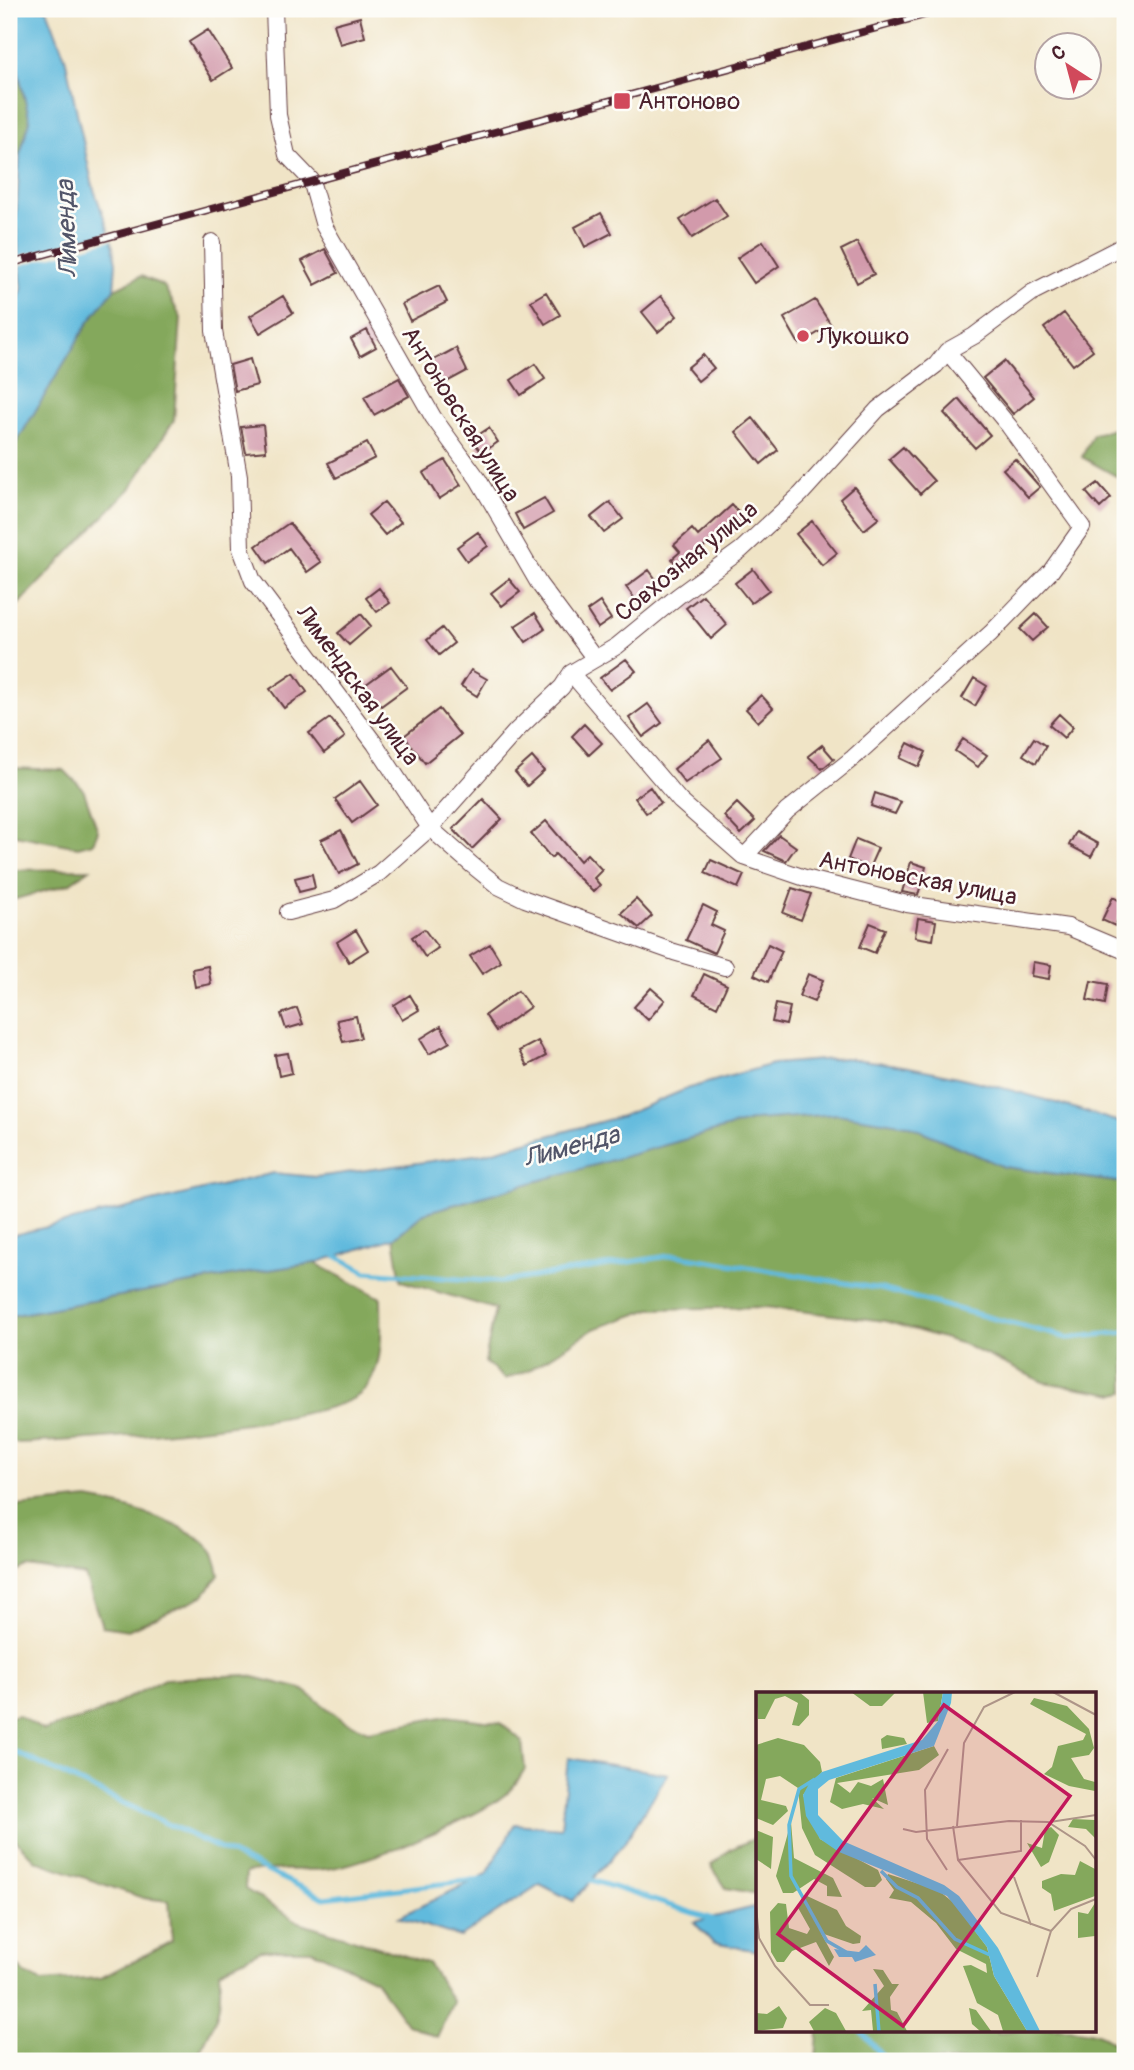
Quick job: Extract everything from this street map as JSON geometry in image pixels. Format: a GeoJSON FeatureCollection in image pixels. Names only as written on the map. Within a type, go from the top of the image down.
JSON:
{"type":"FeatureCollection","features":[{"type":"Feature","properties":{"kind":"street","name":"Антоновская улица"},"geometry":{"type":"LineString","coordinates":[[274,9],[281,138],[287,155],[311,180],[324,226],[433,417],[478,479],[540,584],[595,659]]}},
{"type":"Feature","properties":{"kind":"street","name":"Лимендская улица"},"geometry":{"type":"LineString","coordinates":[[212,242],[214,331],[237,463],[243,559],[253,581],[375,744],[430,828],[498,886],[525,899],[674,953],[725,967]]}},
{"type":"Feature","properties":{"kind":"street","name":"Совхозная улица"},"geometry":{"type":"LineString","coordinates":[[288,912],[334,900],[379,873],[430,828],[516,731],[562,687],[571,673],[617,646],[741,550],[801,494],[878,409],[936,365],[947,351],[974,336],[1033,292],[1123,244]]}},
{"type":"Feature","properties":{"kind":"street"},"geometry":{"type":"LineString","coordinates":[[744,857],[787,811],[853,758],[990,633],[1051,571],[1082,527],[1009,426],[947,351]]}},
{"type":"Feature","properties":{"kind":"street","name":"Антоновская улица"},"geometry":{"type":"LineString","coordinates":[[571,673],[680,800],[744,857],[806,878],[907,904],[1068,926],[1125,951]]}},
{"type":"Feature","properties":{"kind":"green space"},"geometry":{"type":"Polygon","coordinates":[[[9,44],[30,121],[20,154],[9,159],[9,44]]]}},
{"type":"Feature","properties":{"kind":"green space"},"geometry":{"type":"Polygon","coordinates":[[[141,276],[164,286],[181,318],[174,420],[131,488],[9,614],[9,455],[88,323],[114,289],[141,276]]]}},
{"type":"Feature","properties":{"kind":"green space"},"geometry":{"type":"Polygon","coordinates":[[[1125,429],[1125,481],[1082,457],[1093,434],[1125,429]]]}},
{"type":"Feature","properties":{"kind":"green space"},"geometry":{"type":"Polygon","coordinates":[[[9,768],[64,770],[83,789],[98,831],[93,843],[78,847],[9,834],[9,768]]]}},
{"type":"Feature","properties":{"kind":"green space"},"geometry":{"type":"Polygon","coordinates":[[[90,869],[69,884],[9,901],[9,870],[90,869]]]}},
{"type":"Feature","properties":{"kind":"green space"},"geometry":{"type":"Polygon","coordinates":[[[838,1114],[908,1125],[1004,1167],[1125,1183],[1125,1392],[1116,1394],[1043,1382],[963,1344],[885,1321],[765,1307],[651,1309],[594,1329],[529,1370],[505,1379],[485,1362],[495,1309],[401,1281],[394,1238],[424,1213],[754,1120],[838,1114]]]}},
{"type":"Feature","properties":{"kind":"green space"},"geometry":{"type":"Polygon","coordinates":[[[315,1263],[381,1298],[378,1362],[360,1394],[337,1405],[249,1423],[82,1440],[9,1443],[9,1316],[315,1263]]]}},
{"type":"Feature","properties":{"kind":"green space"},"geometry":{"type":"Polygon","coordinates":[[[88,1499],[154,1516],[188,1531],[213,1551],[219,1575],[203,1596],[128,1630],[102,1626],[85,1576],[28,1567],[9,1575],[9,1507],[88,1499]]]}},
{"type":"Feature","properties":{"kind":"green space"},"geometry":{"type":"Polygon","coordinates":[[[245,1675],[302,1689],[344,1721],[368,1731],[447,1716],[501,1723],[522,1741],[525,1769],[514,1786],[495,1801],[450,1826],[343,1866],[246,1873],[245,1889],[299,1922],[428,1963],[453,2002],[437,2037],[407,2024],[375,1980],[312,1950],[261,1950],[219,1971],[220,1997],[216,2018],[194,2061],[9,2061],[9,1956],[25,1974],[41,1982],[101,1978],[172,1941],[169,1901],[143,1898],[36,1861],[9,1833],[9,1717],[18,1715],[43,1730],[95,1715],[165,1679],[245,1675]]]}},
{"type":"Feature","properties":{"kind":"green space"},"geometry":{"type":"Polygon","coordinates":[[[756,1838],[756,1894],[726,1888],[711,1865],[731,1849],[756,1838]]]}},
{"type":"Feature","properties":{"kind":"green space"},"geometry":{"type":"Polygon","coordinates":[[[818,2032],[1088,2032],[1105,2038],[1125,2051],[1125,2061],[816,2061],[818,2032]]]}},
{"type":"Feature","properties":{"kind":"water","name":"Лименда"},"geometry":{"type":"Polygon","coordinates":[[[9,9],[47,9],[65,57],[93,187],[111,237],[116,263],[114,289],[88,323],[9,455],[9,328],[22,289],[16,222],[20,154],[30,121],[9,44],[9,9]]]}},
{"type":"Feature","properties":{"kind":"water","name":"Лименда"},"geometry":{"type":"Polygon","coordinates":[[[845,1058],[916,1068],[986,1084],[1125,1124],[1125,1183],[1004,1167],[908,1125],[837,1114],[754,1120],[424,1213],[394,1238],[315,1263],[9,1316],[9,1236],[274,1173],[316,1177],[482,1154],[622,1116],[689,1088],[773,1064],[845,1058]]]}},
{"type":"Feature","properties":{"kind":"water"},"geometry":{"type":"Polygon","coordinates":[[[568,1758],[668,1774],[623,1845],[573,1901],[540,1884],[460,1937],[398,1917],[487,1874],[515,1824],[561,1828],[568,1758]]]}},
{"type":"Feature","properties":{"kind":"water"},"geometry":{"type":"Polygon","coordinates":[[[756,1906],[756,1951],[713,1943],[694,1922],[756,1906]]]}},
{"type":"Feature","properties":{"kind":"pier"},"geometry":{"type":"Polygon","coordinates":[[[113,231],[115,239],[17,266],[16,257],[113,231]]]}},
{"type":"Feature","properties":{"kind":"building"},"geometry":{"type":"Polygon","coordinates":[[[360,17],[365,37],[340,44],[334,24],[360,17]]]}},
{"type":"Feature","properties":{"kind":"building"},"geometry":{"type":"Polygon","coordinates":[[[208,30],[232,68],[213,80],[189,42],[208,30]]]}},
{"type":"Feature","properties":{"kind":"building"},"geometry":{"type":"Polygon","coordinates":[[[715,198],[727,216],[692,238],[680,220],[715,198]]]}},
{"type":"Feature","properties":{"kind":"building"},"geometry":{"type":"Polygon","coordinates":[[[601,213],[612,233],[585,247],[575,227],[601,213]]]}},
{"type":"Feature","properties":{"kind":"building"},"geometry":{"type":"Polygon","coordinates":[[[763,241],[779,266],[754,283],[737,258],[763,241]]]}},
{"type":"Feature","properties":{"kind":"building"},"geometry":{"type":"Polygon","coordinates":[[[857,242],[874,274],[857,283],[841,250],[857,242]]]}},
{"type":"Feature","properties":{"kind":"building"},"geometry":{"type":"Polygon","coordinates":[[[325,249],[338,273],[315,285],[302,261],[325,249]]]}},
{"type":"Feature","properties":{"kind":"building"},"geometry":{"type":"Polygon","coordinates":[[[439,286],[447,302],[410,321],[402,304],[439,286]]]}},
{"type":"Feature","properties":{"kind":"building"},"geometry":{"type":"Polygon","coordinates":[[[546,292],[560,315],[545,324],[531,301],[546,292]]]}},
{"type":"Feature","properties":{"kind":"building"},"geometry":{"type":"Polygon","coordinates":[[[283,296],[293,313],[260,333],[250,316],[283,296]]]}},
{"type":"Feature","properties":{"kind":"building"},"geometry":{"type":"Polygon","coordinates":[[[661,296],[677,316],[658,332],[642,312],[661,296]]]}},
{"type":"Feature","properties":{"kind":"building"},"geometry":{"type":"Polygon","coordinates":[[[815,300],[831,325],[799,344],[784,318],[815,300]]]}},
{"type":"Feature","properties":{"kind":"building"},"geometry":{"type":"Polygon","coordinates":[[[1064,313],[1093,350],[1073,365],[1044,328],[1064,313]]]}},
{"type":"Feature","properties":{"kind":"building"},"geometry":{"type":"Polygon","coordinates":[[[367,330],[376,347],[360,356],[351,339],[367,330]]]}},
{"type":"Feature","properties":{"kind":"building"},"geometry":{"type":"Polygon","coordinates":[[[456,348],[467,371],[443,384],[430,362],[456,348]]]}},
{"type":"Feature","properties":{"kind":"building"},"geometry":{"type":"Polygon","coordinates":[[[703,355],[714,368],[698,381],[687,368],[703,355]]]}},
{"type":"Feature","properties":{"kind":"building"},"geometry":{"type":"Polygon","coordinates":[[[250,359],[257,385],[235,391],[230,365],[250,359]]]}},
{"type":"Feature","properties":{"kind":"building"},"geometry":{"type":"Polygon","coordinates":[[[1004,361],[1034,397],[1013,414],[983,378],[1004,361]]]}},
{"type":"Feature","properties":{"kind":"building"},"geometry":{"type":"Polygon","coordinates":[[[535,364],[545,379],[521,395],[511,380],[535,364]]]}},
{"type":"Feature","properties":{"kind":"building"},"geometry":{"type":"Polygon","coordinates":[[[399,378],[409,396],[374,415],[364,397],[399,378]]]}},
{"type":"Feature","properties":{"kind":"building"},"geometry":{"type":"Polygon","coordinates":[[[959,399],[990,435],[975,448],[944,413],[959,399]]]}},
{"type":"Feature","properties":{"kind":"building"},"geometry":{"type":"Polygon","coordinates":[[[753,418],[778,450],[761,464],[736,432],[753,418]]]}},
{"type":"Feature","properties":{"kind":"building"},"geometry":{"type":"Polygon","coordinates":[[[263,425],[266,451],[246,453],[241,427],[263,425]]]}},
{"type":"Feature","properties":{"kind":"building"},"geometry":{"type":"Polygon","coordinates":[[[489,428],[498,442],[482,453],[472,439],[489,428]]]}},
{"type":"Feature","properties":{"kind":"building"},"geometry":{"type":"Polygon","coordinates":[[[367,443],[375,458],[336,478],[328,463],[367,443]]]}},
{"type":"Feature","properties":{"kind":"building"},"geometry":{"type":"Polygon","coordinates":[[[903,447],[934,481],[920,494],[889,459],[903,447]]]}},
{"type":"Feature","properties":{"kind":"building"},"geometry":{"type":"Polygon","coordinates":[[[1015,459],[1040,487],[1028,497],[1003,469],[1015,459]]]}},
{"type":"Feature","properties":{"kind":"building"},"geometry":{"type":"Polygon","coordinates":[[[445,460],[461,485],[439,499],[423,473],[445,460]]]}},
{"type":"Feature","properties":{"kind":"building"},"geometry":{"type":"Polygon","coordinates":[[[1098,483],[1111,498],[1100,508],[1086,492],[1098,483]]]}},
{"type":"Feature","properties":{"kind":"building"},"geometry":{"type":"Polygon","coordinates":[[[854,487],[879,518],[864,530],[840,499],[854,487]]]}},
{"type":"Feature","properties":{"kind":"building"},"geometry":{"type":"Polygon","coordinates":[[[544,498],[553,513],[523,530],[515,514],[544,498]]]}},
{"type":"Feature","properties":{"kind":"building"},"geometry":{"type":"Polygon","coordinates":[[[384,502],[401,522],[385,535],[368,515],[384,502]]]}},
{"type":"Feature","properties":{"kind":"building"},"geometry":{"type":"Polygon","coordinates":[[[610,502],[623,519],[604,533],[591,517],[610,502]]]}},
{"type":"Feature","properties":{"kind":"building"},"geometry":{"type":"Polygon","coordinates":[[[732,505],[746,521],[729,537],[723,531],[679,568],[672,559],[680,552],[674,545],[692,529],[698,536],[732,505]]]}},
{"type":"Feature","properties":{"kind":"building"},"geometry":{"type":"Polygon","coordinates":[[[812,521],[837,553],[822,565],[796,534],[812,521]]]}},
{"type":"Feature","properties":{"kind":"building"},"geometry":{"type":"Polygon","coordinates":[[[289,523],[321,562],[307,572],[289,548],[268,563],[256,546],[289,523]]]}},
{"type":"Feature","properties":{"kind":"building"},"geometry":{"type":"Polygon","coordinates":[[[478,532],[488,546],[467,561],[457,547],[478,532]]]}},
{"type":"Feature","properties":{"kind":"building"},"geometry":{"type":"Polygon","coordinates":[[[753,569],[769,590],[751,603],[735,583],[753,569]]]}},
{"type":"Feature","properties":{"kind":"building"},"geometry":{"type":"Polygon","coordinates":[[[649,570],[661,586],[639,604],[626,587],[649,570]]]}},
{"type":"Feature","properties":{"kind":"building"},"geometry":{"type":"Polygon","coordinates":[[[509,579],[520,592],[502,606],[491,593],[509,579]]]}},
{"type":"Feature","properties":{"kind":"building"},"geometry":{"type":"Polygon","coordinates":[[[379,588],[390,603],[377,612],[366,598],[379,588]]]}},
{"type":"Feature","properties":{"kind":"building"},"geometry":{"type":"Polygon","coordinates":[[[703,595],[727,625],[711,639],[686,608],[703,595]]]}},
{"type":"Feature","properties":{"kind":"building"},"geometry":{"type":"Polygon","coordinates":[[[600,602],[611,619],[598,628],[587,611],[600,602]]]}},
{"type":"Feature","properties":{"kind":"building"},"geometry":{"type":"Polygon","coordinates":[[[535,613],[545,629],[526,642],[515,626],[535,613]]]}},
{"type":"Feature","properties":{"kind":"building"},"geometry":{"type":"Polygon","coordinates":[[[361,614],[371,626],[349,645],[338,633],[361,614]]]}},
{"type":"Feature","properties":{"kind":"building"},"geometry":{"type":"Polygon","coordinates":[[[1036,614],[1048,627],[1032,641],[1020,629],[1036,614]]]}},
{"type":"Feature","properties":{"kind":"building"},"geometry":{"type":"Polygon","coordinates":[[[442,628],[454,643],[439,655],[427,640],[442,628]]]}},
{"type":"Feature","properties":{"kind":"building"},"geometry":{"type":"Polygon","coordinates":[[[626,659],[636,671],[610,690],[600,678],[626,659]]]}},
{"type":"Feature","properties":{"kind":"building"},"geometry":{"type":"Polygon","coordinates":[[[391,666],[407,687],[381,706],[365,685],[391,666]]]}},
{"type":"Feature","properties":{"kind":"building"},"geometry":{"type":"Polygon","coordinates":[[[471,670],[487,679],[477,696],[461,686],[471,670]]]}},
{"type":"Feature","properties":{"kind":"building"},"geometry":{"type":"Polygon","coordinates":[[[294,673],[307,692],[284,708],[270,689],[294,673]]]}},
{"type":"Feature","properties":{"kind":"building"},"geometry":{"type":"Polygon","coordinates":[[[974,678],[987,686],[975,706],[962,698],[974,678]]]}},
{"type":"Feature","properties":{"kind":"building"},"geometry":{"type":"Polygon","coordinates":[[[761,695],[773,708],[758,722],[746,709],[761,695]]]}},
{"type":"Feature","properties":{"kind":"building"},"geometry":{"type":"Polygon","coordinates":[[[648,704],[662,723],[643,737],[629,718],[648,704]]]}},
{"type":"Feature","properties":{"kind":"building"},"geometry":{"type":"Polygon","coordinates":[[[439,709],[460,735],[425,763],[404,736],[439,709]]]}},
{"type":"Feature","properties":{"kind":"building"},"geometry":{"type":"Polygon","coordinates":[[[1059,714],[1073,727],[1064,738],[1049,725],[1059,714]]]}},
{"type":"Feature","properties":{"kind":"building"},"geometry":{"type":"Polygon","coordinates":[[[330,718],[345,737],[324,753],[309,733],[330,718]]]}},
{"type":"Feature","properties":{"kind":"building"},"geometry":{"type":"Polygon","coordinates":[[[584,724],[602,743],[589,755],[572,736],[584,724]]]}},
{"type":"Feature","properties":{"kind":"building"},"geometry":{"type":"Polygon","coordinates":[[[1034,738],[1046,746],[1036,763],[1023,755],[1034,738]]]}},
{"type":"Feature","properties":{"kind":"building"},"geometry":{"type":"Polygon","coordinates":[[[963,739],[987,755],[978,767],[955,751],[963,739]]]}},
{"type":"Feature","properties":{"kind":"building"},"geometry":{"type":"Polygon","coordinates":[[[709,740],[722,758],[685,783],[674,769],[709,740]]]}},
{"type":"Feature","properties":{"kind":"building"},"geometry":{"type":"Polygon","coordinates":[[[908,743],[926,752],[919,767],[900,758],[908,743]]]}},
{"type":"Feature","properties":{"kind":"building"},"geometry":{"type":"Polygon","coordinates":[[[822,745],[834,759],[822,769],[808,756],[822,745]]]}},
{"type":"Feature","properties":{"kind":"building"},"geometry":{"type":"Polygon","coordinates":[[[532,757],[544,771],[527,786],[515,772],[532,757]]]}},
{"type":"Feature","properties":{"kind":"building"},"geometry":{"type":"Polygon","coordinates":[[[360,781],[377,805],[352,823],[335,799],[360,781]]]}},
{"type":"Feature","properties":{"kind":"building"},"geometry":{"type":"Polygon","coordinates":[[[650,787],[661,803],[646,813],[635,798],[650,787]]]}},
{"type":"Feature","properties":{"kind":"building"},"geometry":{"type":"Polygon","coordinates":[[[875,793],[901,802],[895,814],[871,806],[875,793]]]}},
{"type":"Feature","properties":{"kind":"building"},"geometry":{"type":"Polygon","coordinates":[[[483,799],[502,819],[472,849],[453,829],[483,799]]]}},
{"type":"Feature","properties":{"kind":"building"},"geometry":{"type":"Polygon","coordinates":[[[737,803],[755,821],[741,834],[724,816],[737,803]]]}},
{"type":"Feature","properties":{"kind":"building"},"geometry":{"type":"Polygon","coordinates":[[[546,821],[580,861],[587,854],[602,870],[594,878],[600,885],[593,892],[555,854],[551,858],[531,834],[546,821]]]}},
{"type":"Feature","properties":{"kind":"building"},"geometry":{"type":"Polygon","coordinates":[[[341,830],[358,864],[339,874],[321,840],[341,830]]]}},
{"type":"Feature","properties":{"kind":"building"},"geometry":{"type":"Polygon","coordinates":[[[1076,832],[1098,844],[1091,857],[1069,845],[1076,832]]]}},
{"type":"Feature","properties":{"kind":"building"},"geometry":{"type":"Polygon","coordinates":[[[779,835],[796,847],[786,861],[764,851],[779,835]]]}},
{"type":"Feature","properties":{"kind":"building"},"geometry":{"type":"Polygon","coordinates":[[[856,839],[878,848],[869,868],[848,859],[856,839]]]}},
{"type":"Feature","properties":{"kind":"building"},"geometry":{"type":"Polygon","coordinates":[[[711,860],[744,875],[738,888],[705,873],[711,860]]]}},
{"type":"Feature","properties":{"kind":"building"},"geometry":{"type":"Polygon","coordinates":[[[911,862],[926,867],[918,895],[902,892],[911,862]]]}},
{"type":"Feature","properties":{"kind":"building"},"geometry":{"type":"Polygon","coordinates":[[[312,874],[315,888],[299,892],[295,878],[312,874]]]}},
{"type":"Feature","properties":{"kind":"building"},"geometry":{"type":"Polygon","coordinates":[[[792,888],[811,894],[801,920],[783,913],[792,888]]]}},
{"type":"Feature","properties":{"kind":"building"},"geometry":{"type":"Polygon","coordinates":[[[1113,897],[1125,904],[1115,926],[1102,920],[1113,897]]]}},
{"type":"Feature","properties":{"kind":"building"},"geometry":{"type":"Polygon","coordinates":[[[636,899],[652,916],[639,928],[621,913],[636,899]]]}},
{"type":"Feature","properties":{"kind":"building"},"geometry":{"type":"Polygon","coordinates":[[[703,905],[717,912],[711,925],[724,931],[714,953],[686,940],[703,905]]]}},
{"type":"Feature","properties":{"kind":"building"},"geometry":{"type":"Polygon","coordinates":[[[918,918],[936,921],[933,940],[915,937],[918,918]]]}},
{"type":"Feature","properties":{"kind":"building"},"geometry":{"type":"Polygon","coordinates":[[[870,923],[885,929],[875,953],[860,947],[870,923]]]}},
{"type":"Feature","properties":{"kind":"building"},"geometry":{"type":"Polygon","coordinates":[[[424,929],[438,948],[425,957],[412,937],[424,929]]]}},
{"type":"Feature","properties":{"kind":"building"},"geometry":{"type":"Polygon","coordinates":[[[356,930],[368,950],[349,962],[337,942],[356,930]]]}},
{"type":"Feature","properties":{"kind":"building"},"geometry":{"type":"Polygon","coordinates":[[[490,944],[501,962],[482,974],[470,956],[490,944]]]}},
{"type":"Feature","properties":{"kind":"building"},"geometry":{"type":"Polygon","coordinates":[[[768,944],[782,951],[768,982],[754,975],[768,944]]]}},
{"type":"Feature","properties":{"kind":"building"},"geometry":{"type":"Polygon","coordinates":[[[1033,962],[1051,965],[1049,979],[1031,976],[1033,962]]]}},
{"type":"Feature","properties":{"kind":"building"},"geometry":{"type":"Polygon","coordinates":[[[208,966],[211,984],[195,987],[192,969],[208,966]]]}},
{"type":"Feature","properties":{"kind":"building"},"geometry":{"type":"Polygon","coordinates":[[[704,974],[727,985],[717,1007],[694,995],[704,974]]]}},
{"type":"Feature","properties":{"kind":"building"},"geometry":{"type":"Polygon","coordinates":[[[808,974],[823,980],[814,1002],[799,996],[808,974]]]}},
{"type":"Feature","properties":{"kind":"building"},"geometry":{"type":"Polygon","coordinates":[[[1091,981],[1108,984],[1105,1004],[1087,1000],[1091,981]]]}},
{"type":"Feature","properties":{"kind":"building"},"geometry":{"type":"Polygon","coordinates":[[[651,988],[665,1000],[648,1020],[634,1007],[651,988]]]}},
{"type":"Feature","properties":{"kind":"building"},"geometry":{"type":"Polygon","coordinates":[[[518,991],[530,1007],[496,1031],[485,1015],[518,991]]]}},
{"type":"Feature","properties":{"kind":"building"},"geometry":{"type":"Polygon","coordinates":[[[410,995],[419,1010],[402,1020],[394,1005],[410,995]]]}},
{"type":"Feature","properties":{"kind":"building"},"geometry":{"type":"Polygon","coordinates":[[[776,1004],[790,1007],[786,1025],[772,1022],[776,1004]]]}},
{"type":"Feature","properties":{"kind":"building"},"geometry":{"type":"Polygon","coordinates":[[[297,1008],[303,1024],[286,1029],[281,1014],[297,1008]]]}},
{"type":"Feature","properties":{"kind":"building"},"geometry":{"type":"Polygon","coordinates":[[[356,1016],[361,1038],[343,1042],[337,1020],[356,1016]]]}},
{"type":"Feature","properties":{"kind":"building"},"geometry":{"type":"Polygon","coordinates":[[[441,1026],[450,1042],[429,1054],[420,1039],[441,1026]]]}},
{"type":"Feature","properties":{"kind":"building"},"geometry":{"type":"Polygon","coordinates":[[[538,1041],[546,1056],[527,1066],[519,1051],[538,1041]]]}},
{"type":"Feature","properties":{"kind":"building"},"geometry":{"type":"Polygon","coordinates":[[[288,1053],[292,1073],[279,1076],[275,1055],[288,1053]]]}},
{"type":"Feature","properties":{"kind":"waterway"},"geometry":{"type":"LineString","coordinates":[[333,1254],[366,1272],[500,1282],[675,1255],[881,1289],[1068,1338],[1125,1332]]}},
{"type":"Feature","properties":{"kind":"waterway"},"geometry":{"type":"LineString","coordinates":[[9,1749],[324,1898],[482,1879]]}},
{"type":"Feature","properties":{"kind":"waterway"},"geometry":{"type":"LineString","coordinates":[[588,1879],[715,1920]]}},
{"type":"Feature","properties":{"kind":"waterway"},"geometry":{"type":"LineString","coordinates":[[862,2032],[887,2061]]}},
{"type":"Feature","properties":{"kind":"railway"},"geometry":{"type":"LineString","coordinates":[[9,264],[947,9]]}},
{"type":"Feature","properties":{"kind":"place","name":"Антоново"},"geometry":{"type":"Point","coordinates":[622,101]}},
{"type":"Feature","properties":{"kind":"place","name":"Лукошко"},"geometry":{"type":"Point","coordinates":[803,336]}}]}
